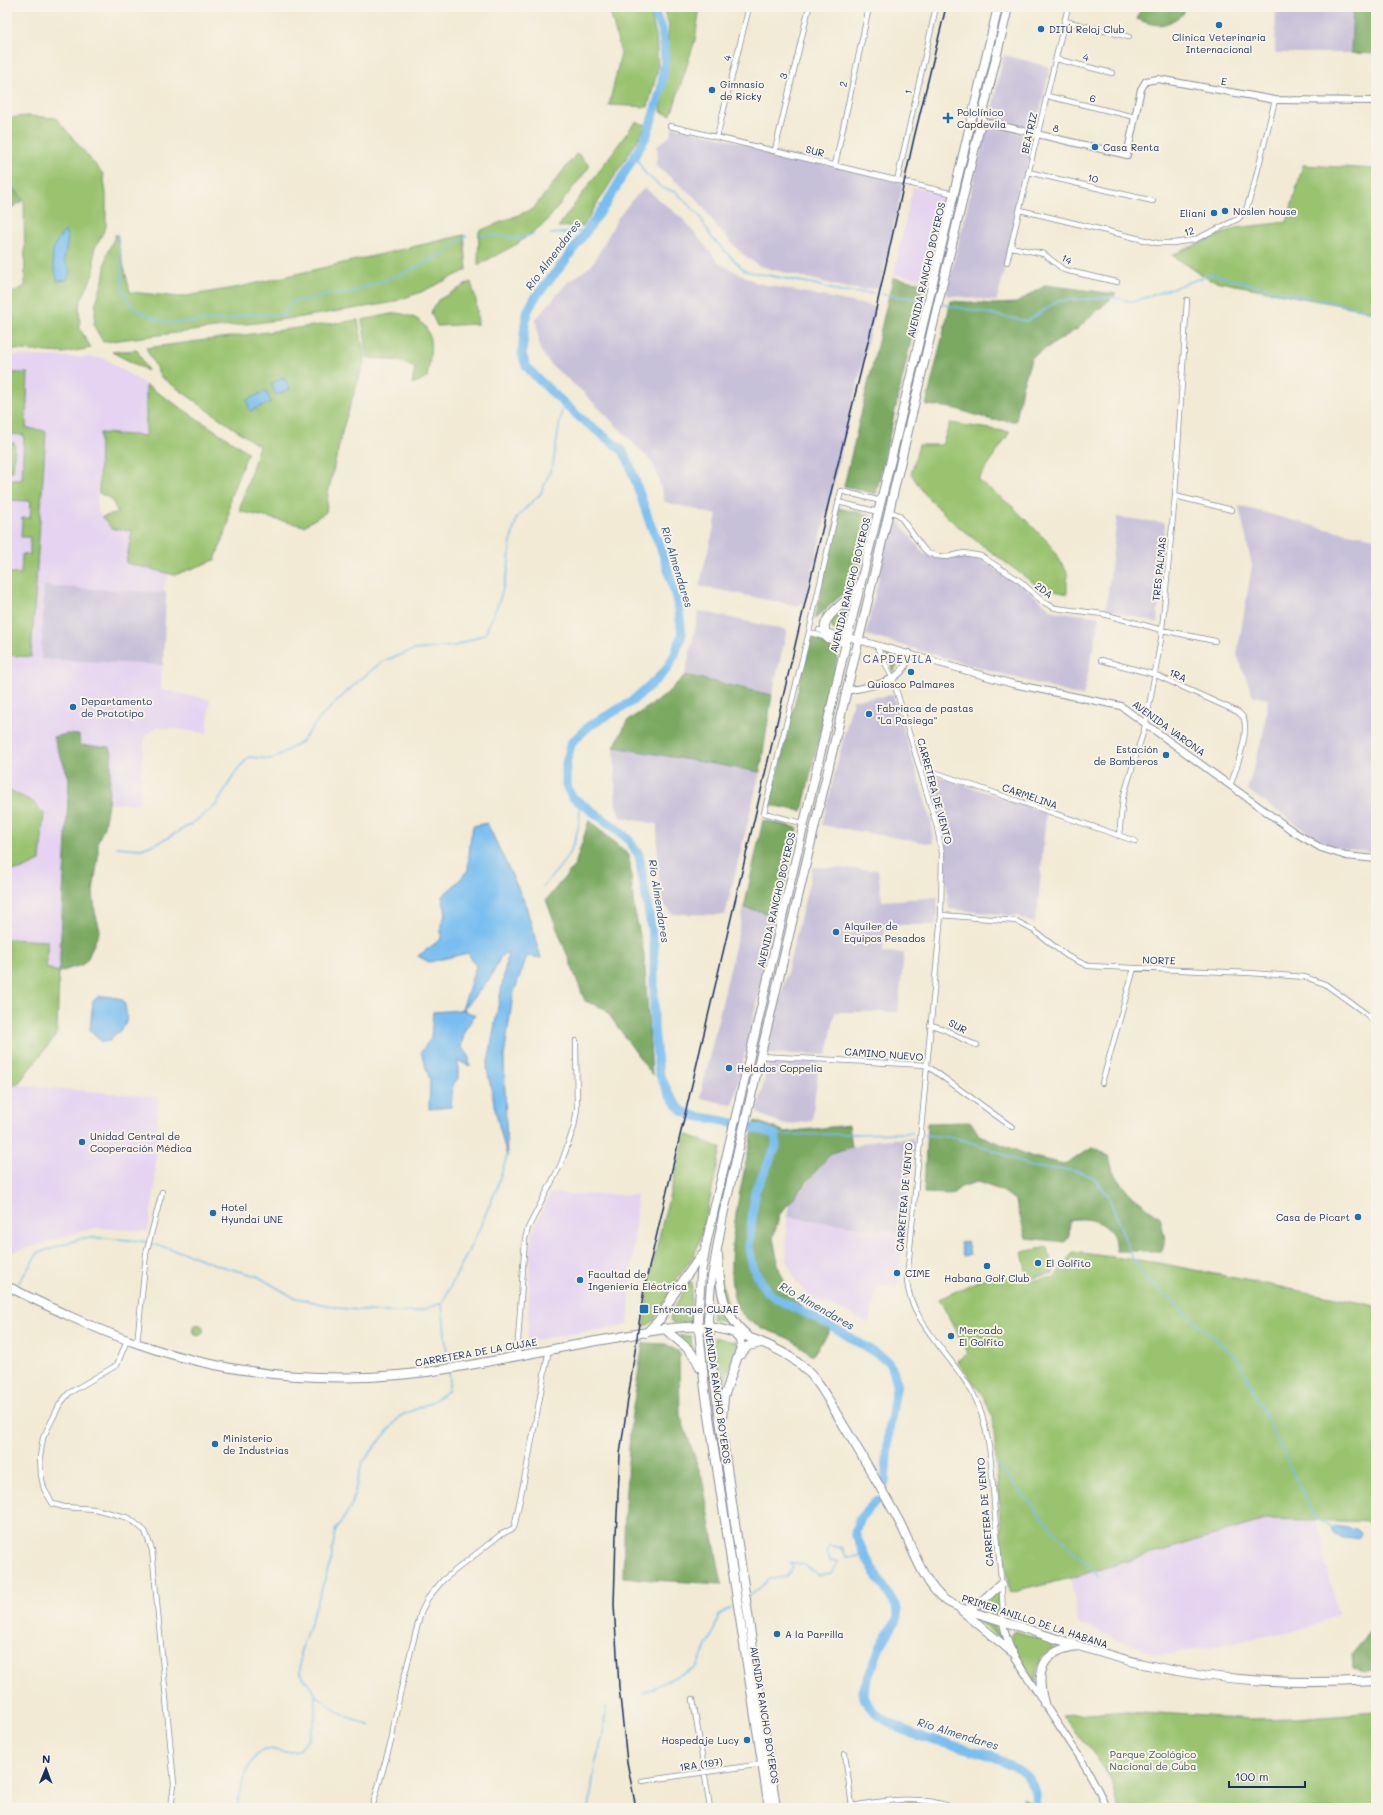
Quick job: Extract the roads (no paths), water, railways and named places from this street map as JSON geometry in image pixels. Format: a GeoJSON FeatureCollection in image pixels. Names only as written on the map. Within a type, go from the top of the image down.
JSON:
{"type":"FeatureCollection","features":[{"type":"Feature","properties":{"kind":"highway","name":"AVENIDA RANCHO BOYEROS"},"geometry":{"type":"LineString","coordinates":[[769,1808],[705,1390],[698,1327],[700,1283],[707,1240],[730,1163],[747,1093],[805,824],[847,640],[879,512],[998,7]]}},
{"type":"Feature","properties":{"kind":"highway","name":"AVENIDA RANCHO BOYEROS"},"geometry":{"type":"LineString","coordinates":[[747,1093],[759,1056],[806,863],[1008,7]]}},
{"type":"Feature","properties":{"kind":"highway"},"geometry":{"type":"LineString","coordinates":[[847,640],[824,631],[829,618],[853,594],[862,581]]}},
{"type":"Feature","properties":{"kind":"highway","name":"AVENIDA RANCHO BOYEROS"},"geometry":{"type":"LineString","coordinates":[[730,1163],[711,1283],[708,1327],[722,1440],[776,1808]]}},
{"type":"Feature","properties":{"kind":"highway"},"geometry":{"type":"LineString","coordinates":[[646,1333],[663,1314],[680,1285],[697,1263],[707,1240]]}},
{"type":"Feature","properties":{"kind":"highway"},"geometry":{"type":"LineString","coordinates":[[717,1241],[724,1303],[731,1317],[751,1338]]}},
{"type":"Feature","properties":{"kind":"highway","name":"CARRETERA DE LA CUJAE"},"geometry":{"type":"LineString","coordinates":[[7,1286],[107,1333],[137,1344],[196,1360],[272,1374],[350,1378],[437,1370],[646,1333],[708,1327]]}},
{"type":"Feature","properties":{"kind":"highway"},"geometry":{"type":"LineString","coordinates":[[663,1314],[662,1322],[666,1330],[688,1347],[694,1355],[699,1366],[705,1390]]}},
{"type":"Feature","properties":{"kind":"highway","name":"PRIMER ANILLO DE LA HABANA"},"geometry":{"type":"LineString","coordinates":[[708,1327],[734,1332],[763,1343],[793,1359],[815,1380],[844,1426],[900,1523],[932,1586],[942,1597],[954,1605],[1079,1646],[1156,1667],[1187,1673],[1233,1680],[1307,1683],[1376,1680]]}},
{"type":"Feature","properties":{"kind":"highway"},"geometry":{"type":"LineString","coordinates":[[722,1440],[724,1397],[741,1342],[739,1337],[734,1332]]}},
{"type":"Feature","properties":{"kind":"highway"},"geometry":{"type":"LineString","coordinates":[[737,1359],[748,1346],[763,1343]]}},
{"type":"Feature","properties":{"kind":"highway"},"geometry":{"type":"LineString","coordinates":[[966,1610],[982,1602],[1001,1584]]}},
{"type":"Feature","properties":{"kind":"highway"},"geometry":{"type":"LineString","coordinates":[[954,1605],[1012,1652]]}},
{"type":"Feature","properties":{"kind":"highway"},"geometry":{"type":"LineString","coordinates":[[1044,1703],[1040,1692],[1040,1679],[1043,1663],[1047,1657],[1058,1650],[1079,1646]]}},
{"type":"Feature","properties":{"kind":"street","name":"4"},"geometry":{"type":"LineString","coordinates":[[717,136],[749,7]]}},
{"type":"Feature","properties":{"kind":"street","name":"3"},"geometry":{"type":"LineString","coordinates":[[775,150],[809,7]]}},
{"type":"Feature","properties":{"kind":"street","name":"2"},"geometry":{"type":"LineString","coordinates":[[835,165],[869,7]]}},
{"type":"Feature","properties":{"kind":"street","name":"1"},"geometry":{"type":"LineString","coordinates":[[897,181],[936,7]]}},
{"type":"Feature","properties":{"kind":"street","name":"BEATRIZ"},"geometry":{"type":"LineString","coordinates":[[1007,262],[1068,7]]}},
{"type":"Feature","properties":{"kind":"street"},"geometry":{"type":"LineString","coordinates":[[1065,22],[1129,37]]}},
{"type":"Feature","properties":{"kind":"street","name":"4"},"geometry":{"type":"LineString","coordinates":[[1056,59],[1112,73]]}},
{"type":"Feature","properties":{"kind":"street","name":"E"},"geometry":{"type":"LineString","coordinates":[[1127,155],[1141,89],[1146,81],[1158,79],[1275,100],[1376,100]]}},
{"type":"Feature","properties":{"kind":"street","name":"6"},"geometry":{"type":"LineString","coordinates":[[1047,96],[1135,117]]}},
{"type":"Feature","properties":{"kind":"street","name":"12"},"geometry":{"type":"LineString","coordinates":[[1020,210],[1157,243],[1173,243],[1194,240],[1238,219],[1246,210],[1254,185],[1275,100]]}},
{"type":"Feature","properties":{"kind":"street","name":"8"},"geometry":{"type":"LineString","coordinates":[[981,121],[1127,155]]}},
{"type":"Feature","properties":{"kind":"street","name":"SUR"},"geometry":{"type":"LineString","coordinates":[[670,126],[717,136],[954,194]]}},
{"type":"Feature","properties":{"kind":"street","name":"10"},"geometry":{"type":"LineString","coordinates":[[1028,172],[1153,201]]}},
{"type":"Feature","properties":{"kind":"street","name":"14"},"geometry":{"type":"LineString","coordinates":[[1011,247],[1044,254],[1064,270],[1116,282]]}},
{"type":"Feature","properties":{"kind":"street","name":"TRES PALMAS"},"geometry":{"type":"LineString","coordinates":[[1119,836],[1123,798],[1146,723],[1156,675],[1162,630],[1175,496],[1187,300]]}},
{"type":"Feature","properties":{"kind":"street"},"geometry":{"type":"LineString","coordinates":[[805,824],[764,813],[809,632],[841,491],[881,501]]}},
{"type":"Feature","properties":{"kind":"street"},"geometry":{"type":"LineString","coordinates":[[1175,496],[1232,510]]}},
{"type":"Feature","properties":{"kind":"street"},"geometry":{"type":"LineString","coordinates":[[838,502],[879,512]]}},
{"type":"Feature","properties":{"kind":"street","name":"2DA"},"geometry":{"type":"LineString","coordinates":[[890,511],[899,515],[928,553],[947,557],[964,553],[980,556],[1020,581],[1043,602],[1055,608],[1103,614],[1162,630],[1214,641]]}},
{"type":"Feature","properties":{"kind":"street"},"geometry":{"type":"LineString","coordinates":[[809,632],[824,631]]}},
{"type":"Feature","properties":{"kind":"street"},"geometry":{"type":"LineString","coordinates":[[809,632],[824,631]]}},
{"type":"Feature","properties":{"kind":"street","name":"AVENIDA VARONA"},"geometry":{"type":"LineString","coordinates":[[847,640],[858,640],[910,653],[1013,684],[1121,706],[1294,832],[1321,848],[1346,856],[1376,859]]}},
{"type":"Feature","properties":{"kind":"street","name":"CARRETERA DE VENTO"},"geometry":{"type":"LineString","coordinates":[[876,644],[893,678],[937,827],[942,853],[941,915],[907,1280],[908,1292],[914,1307],[969,1388],[979,1406],[991,1458],[1003,1621],[1006,1638],[1012,1652],[1097,1786],[1106,1808]]}},
{"type":"Feature","properties":{"kind":"street"},"geometry":{"type":"LineString","coordinates":[[846,691],[875,685],[893,678],[904,668],[910,653]]}},
{"type":"Feature","properties":{"kind":"street","name":"1RA"},"geometry":{"type":"LineString","coordinates":[[1101,660],[1156,675],[1238,712],[1243,718],[1245,729],[1243,744],[1230,786]]}},
{"type":"Feature","properties":{"kind":"street","name":"CARMELINA"},"geometry":{"type":"LineString","coordinates":[[919,767],[1135,842]]}},
{"type":"Feature","properties":{"kind":"street","name":"NORTE"},"geometry":{"type":"LineString","coordinates":[[941,915],[1016,921],[1033,930],[1067,956],[1088,966],[1250,973],[1305,977],[1325,984],[1365,1013],[1376,1023]]}},
{"type":"Feature","properties":{"kind":"street"},"geometry":{"type":"LineString","coordinates":[[1102,1083],[1134,968]]}},
{"type":"Feature","properties":{"kind":"street","name":"SUR"},"geometry":{"type":"LineString","coordinates":[[930,1025],[942,1027],[977,1045]]}},
{"type":"Feature","properties":{"kind":"street"},"geometry":{"type":"LineString","coordinates":[[517,1355],[525,1239],[528,1228],[561,1164],[574,1127],[577,1109],[576,1041]]}},
{"type":"Feature","properties":{"kind":"street","name":"CAMINO NUEVO"},"geometry":{"type":"LineString","coordinates":[[759,1056],[926,1065],[1012,1127]]}},
{"type":"Feature","properties":{"kind":"street"},"geometry":{"type":"LineString","coordinates":[[137,1344],[144,1266],[149,1237],[162,1192]]}},
{"type":"Feature","properties":{"kind":"street"},"geometry":{"type":"LineString","coordinates":[[126,1340],[117,1365],[69,1394],[60,1404],[43,1438],[40,1457],[41,1475],[44,1489],[53,1504],[64,1507],[95,1509],[129,1518],[145,1531],[152,1550],[174,1784],[171,1808]]}},
{"type":"Feature","properties":{"kind":"street"},"geometry":{"type":"LineString","coordinates":[[372,1808],[392,1738],[401,1689],[421,1612],[428,1598],[443,1580],[500,1535],[514,1528],[549,1349]]}},
{"type":"Feature","properties":{"kind":"street"},"geometry":{"type":"LineString","coordinates":[[693,1699],[710,1808]]}},
{"type":"Feature","properties":{"kind":"street"},"geometry":{"type":"LineString","coordinates":[[845,1754],[852,1806]]}},
{"type":"Feature","properties":{"kind":"street","name":"1RA (197)"},"geometry":{"type":"LineString","coordinates":[[642,1781],[762,1764]]}},
{"type":"Feature","properties":{"kind":"street"},"geometry":{"type":"LineString","coordinates":[[840,1808],[852,1806],[884,1806],[895,1800],[917,1800],[954,1808]]}},
{"type":"Feature","properties":{"kind":"water"},"geometry":{"type":"Polygon","coordinates":[[[65,231],[68,238],[64,260],[70,270],[67,280],[58,281],[52,254],[56,243],[65,231]]]}},
{"type":"Feature","properties":{"kind":"water"},"geometry":{"type":"Polygon","coordinates":[[[284,377],[290,389],[276,395],[271,384],[284,377]]]}},
{"type":"Feature","properties":{"kind":"water"},"geometry":{"type":"Polygon","coordinates":[[[266,391],[271,402],[250,411],[247,400],[266,391]]]}},
{"type":"Feature","properties":{"kind":"water"},"geometry":{"type":"Polygon","coordinates":[[[487,823],[525,903],[541,958],[527,956],[513,995],[504,1057],[507,1157],[487,1068],[508,952],[501,956],[491,977],[463,1010],[475,1015],[465,1030],[461,1047],[468,1054],[470,1066],[458,1061],[458,1079],[453,1084],[451,1107],[429,1109],[430,1080],[421,1052],[431,1038],[433,1012],[462,1010],[476,966],[468,953],[429,962],[418,956],[441,939],[441,924],[446,913],[442,896],[456,884],[468,870],[473,826],[487,823]]]}},
{"type":"Feature","properties":{"kind":"water"},"geometry":{"type":"Polygon","coordinates":[[[104,996],[119,998],[124,1001],[127,1016],[124,1027],[113,1036],[110,1041],[102,1042],[90,1030],[93,1001],[98,997],[104,996]]]}},
{"type":"Feature","properties":{"kind":"water"},"geometry":{"type":"Polygon","coordinates":[[[967,1241],[970,1255],[963,1256],[960,1243],[967,1241]]]}},
{"type":"Feature","properties":{"kind":"water"},"geometry":{"type":"Polygon","coordinates":[[[1335,1526],[1357,1530],[1361,1533],[1359,1537],[1356,1538],[1339,1537],[1330,1530],[1335,1526]]]}},
{"type":"Feature","properties":{"kind":"waterway","name":"Río Almendares"},"geometry":{"type":"LineString","coordinates":[[652,7],[662,29],[665,58],[661,90],[647,135],[606,204],[562,265],[536,296],[528,310],[522,354],[526,366],[538,379],[579,417],[622,450],[628,460],[651,526],[667,566],[678,604],[682,634],[675,654],[666,670],[655,681],[631,702],[589,726],[572,742],[566,763],[566,785],[572,797],[613,826],[628,839],[639,855],[654,946],[654,1029],[659,1073],[670,1096],[682,1111],[695,1116],[724,1121],[766,1131],[776,1135],[776,1147],[755,1191],[749,1247],[753,1267],[767,1292],[783,1302],[828,1324],[887,1360],[893,1370],[897,1383],[889,1431],[885,1483]]}},
{"type":"Feature","properties":{"kind":"waterway"},"geometry":{"type":"LineString","coordinates":[[635,156],[645,173],[662,188],[676,192],[699,215],[711,237],[745,271],[814,284],[841,292],[873,293]]}},
{"type":"Feature","properties":{"kind":"waterway"},"geometry":{"type":"LineString","coordinates":[[551,234],[585,231]]}},
{"type":"Feature","properties":{"kind":"waterway"},"geometry":{"type":"LineString","coordinates":[[481,235],[504,236],[518,239],[534,234]]}},
{"type":"Feature","properties":{"kind":"waterway"},"geometry":{"type":"LineString","coordinates":[[118,235],[122,270],[122,289],[132,307],[156,319],[171,323],[229,319],[248,314],[284,315],[291,302],[351,292],[402,274],[443,254],[466,236]]}},
{"type":"Feature","properties":{"kind":"waterway"},"geometry":{"type":"LineString","coordinates":[[940,304],[1027,321],[1058,301],[1113,297],[1133,302],[1212,274],[1277,291],[1362,309],[1376,314]]}},
{"type":"Feature","properties":{"kind":"waterway"},"geometry":{"type":"LineString","coordinates":[[882,294],[925,300]]}},
{"type":"Feature","properties":{"kind":"waterway"},"geometry":{"type":"LineString","coordinates":[[117,847],[142,849],[164,840],[193,823],[216,805],[237,770],[249,757],[272,759],[300,743],[322,716],[356,683],[383,661],[414,650],[455,646],[485,634],[500,599],[508,570],[511,540],[517,517],[541,493],[553,464],[563,403]]}},
{"type":"Feature","properties":{"kind":"waterway"},"geometry":{"type":"LineString","coordinates":[[543,886],[552,877],[571,849],[578,828],[580,803]]}},
{"type":"Feature","properties":{"kind":"waterway"},"geometry":{"type":"LineString","coordinates":[[776,1135],[912,1133]]}},
{"type":"Feature","properties":{"kind":"waterway"},"geometry":{"type":"LineString","coordinates":[[924,1135],[956,1138],[986,1147],[1032,1167],[1077,1171],[1093,1177],[1108,1195],[1132,1257],[1146,1279],[1238,1359],[1311,1510],[1319,1520],[1333,1528]]}},
{"type":"Feature","properties":{"kind":"waterway"},"geometry":{"type":"LineString","coordinates":[[448,1366],[442,1303],[477,1234],[496,1190],[507,1156]]}},
{"type":"Feature","properties":{"kind":"waterway"},"geometry":{"type":"LineString","coordinates":[[18,1284],[38,1253],[83,1238],[104,1238],[142,1241],[185,1253],[220,1266],[257,1276],[293,1297],[339,1308],[379,1312],[416,1312],[442,1303]]}},
{"type":"Feature","properties":{"kind":"waterway"},"geometry":{"type":"LineString","coordinates":[[370,1726],[340,1713],[316,1695],[300,1672],[300,1653],[331,1561],[335,1531],[351,1507],[362,1463],[400,1416],[430,1403],[448,1391],[450,1379],[449,1372]]}},
{"type":"Feature","properties":{"kind":"waterway"},"geometry":{"type":"LineString","coordinates":[[996,1463],[1056,1533],[1098,1576]]}},
{"type":"Feature","properties":{"kind":"waterway","name":"Río Almendares"},"geometry":{"type":"LineString","coordinates":[[877,1500],[859,1519],[855,1533],[865,1556],[897,1608],[898,1617],[880,1647],[863,1691],[865,1701],[876,1713],[894,1725],[914,1735],[973,1750],[1006,1762],[1020,1770],[1030,1780],[1036,1793],[1033,1808]]}},
{"type":"Feature","properties":{"kind":"waterway"},"geometry":{"type":"LineString","coordinates":[[750,1596],[770,1579],[786,1577],[793,1569],[790,1562],[805,1565],[819,1576],[833,1572],[838,1561],[829,1561],[827,1553],[830,1545],[841,1548],[847,1557],[865,1556]]}},
{"type":"Feature","properties":{"kind":"waterway"},"geometry":{"type":"LineString","coordinates":[[644,1693],[668,1680],[696,1668],[712,1636],[719,1615],[730,1608]]}},
{"type":"Feature","properties":{"kind":"waterway"},"geometry":{"type":"LineString","coordinates":[[238,1808],[242,1784],[250,1765],[260,1752],[266,1749],[282,1752],[297,1751],[309,1739],[315,1718],[316,1695]]}},
{"type":"Feature","properties":{"kind":"waterway"},"geometry":{"type":"LineString","coordinates":[[589,1808],[595,1764],[603,1736],[606,1707]]}},
{"type":"Feature","properties":{"kind":"railway"},"geometry":{"type":"LineString","coordinates":[[636,1808],[627,1762],[619,1687],[614,1605],[620,1454],[644,1289],[832,488],[874,318],[914,138],[946,7]]}},
{"type":"Feature","properties":{"kind":"place","name":"Clínica Veterinaria Internacional"},"geometry":{"type":"Point","coordinates":[1219,25]}},
{"type":"Feature","properties":{"kind":"place","name":"DITÚ Reloj Club"},"geometry":{"type":"Point","coordinates":[1041,29]}},
{"type":"Feature","properties":{"kind":"place","name":"Gimnasio de Ricky"},"geometry":{"type":"Point","coordinates":[712,90]}},
{"type":"Feature","properties":{"kind":"place","name":"Polclínico Capdevila"},"geometry":{"type":"Point","coordinates":[948,118]}},
{"type":"Feature","properties":{"kind":"place","name":"Casa Renta"},"geometry":{"type":"Point","coordinates":[1095,147]}},
{"type":"Feature","properties":{"kind":"place","name":"Noslen house"},"geometry":{"type":"Point","coordinates":[1225,211]}},
{"type":"Feature","properties":{"kind":"place","name":"Eliani"},"geometry":{"type":"Point","coordinates":[1214,213]}},
{"type":"Feature","properties":{"kind":"place","name":"Quiosco Palmares"},"geometry":{"type":"Point","coordinates":[911,672]}},
{"type":"Feature","properties":{"kind":"place","name":"Departamento de Prototipo"},"geometry":{"type":"Point","coordinates":[73,707]}},
{"type":"Feature","properties":{"kind":"place","name":"Fabriaca de pastas \"La Pasiega\""},"geometry":{"type":"Point","coordinates":[869,714]}},
{"type":"Feature","properties":{"kind":"place","name":"Estación de Bomberos"},"geometry":{"type":"Point","coordinates":[1166,755]}},
{"type":"Feature","properties":{"kind":"place","name":"Alquiler de Equipos Pesados"},"geometry":{"type":"Point","coordinates":[836,932]}},
{"type":"Feature","properties":{"kind":"place","name":"Helados Coppelia"},"geometry":{"type":"Point","coordinates":[729,1068]}},
{"type":"Feature","properties":{"kind":"place","name":"Unidad Central de Cooperación Médica"},"geometry":{"type":"Point","coordinates":[82,1142]}},
{"type":"Feature","properties":{"kind":"place","name":"Hotel Hyundai UNE"},"geometry":{"type":"Point","coordinates":[213,1213]}},
{"type":"Feature","properties":{"kind":"place","name":"Casa de Picart"},"geometry":{"type":"Point","coordinates":[1358,1217]}},
{"type":"Feature","properties":{"kind":"place","name":"El Golfito"},"geometry":{"type":"Point","coordinates":[1038,1263]}},
{"type":"Feature","properties":{"kind":"place","name":"Habana Golf Club"},"geometry":{"type":"Point","coordinates":[987,1266]}},
{"type":"Feature","properties":{"kind":"place","name":"CIME"},"geometry":{"type":"Point","coordinates":[897,1273]}},
{"type":"Feature","properties":{"kind":"place","name":"Facultad de Ingeniería Eléctrica"},"geometry":{"type":"Point","coordinates":[580,1280]}},
{"type":"Feature","properties":{"kind":"place","name":"Entronque CUJAE"},"geometry":{"type":"Point","coordinates":[644,1309]}},
{"type":"Feature","properties":{"kind":"place","name":"Mercado El Golfito"},"geometry":{"type":"Point","coordinates":[951,1336]}},
{"type":"Feature","properties":{"kind":"place","name":"Ministerio de Industrias"},"geometry":{"type":"Point","coordinates":[215,1444]}},
{"type":"Feature","properties":{"kind":"place","name":"A la Parrilla"},"geometry":{"type":"Point","coordinates":[777,1634]}},
{"type":"Feature","properties":{"kind":"place","name":"Hospedaje Lucy"},"geometry":{"type":"Point","coordinates":[747,1740]}},
{"type":"Feature","properties":{"kind":"district","name":"CAPDEVILA"},"geometry":{"type":"Point","coordinates":[898,659]}},
{"type":"Feature","properties":{"kind":"park label","name":"Parque Zoológico Nacional de Cuba"},"geometry":{"type":"Point","coordinates":[1153,1760]}}]}
